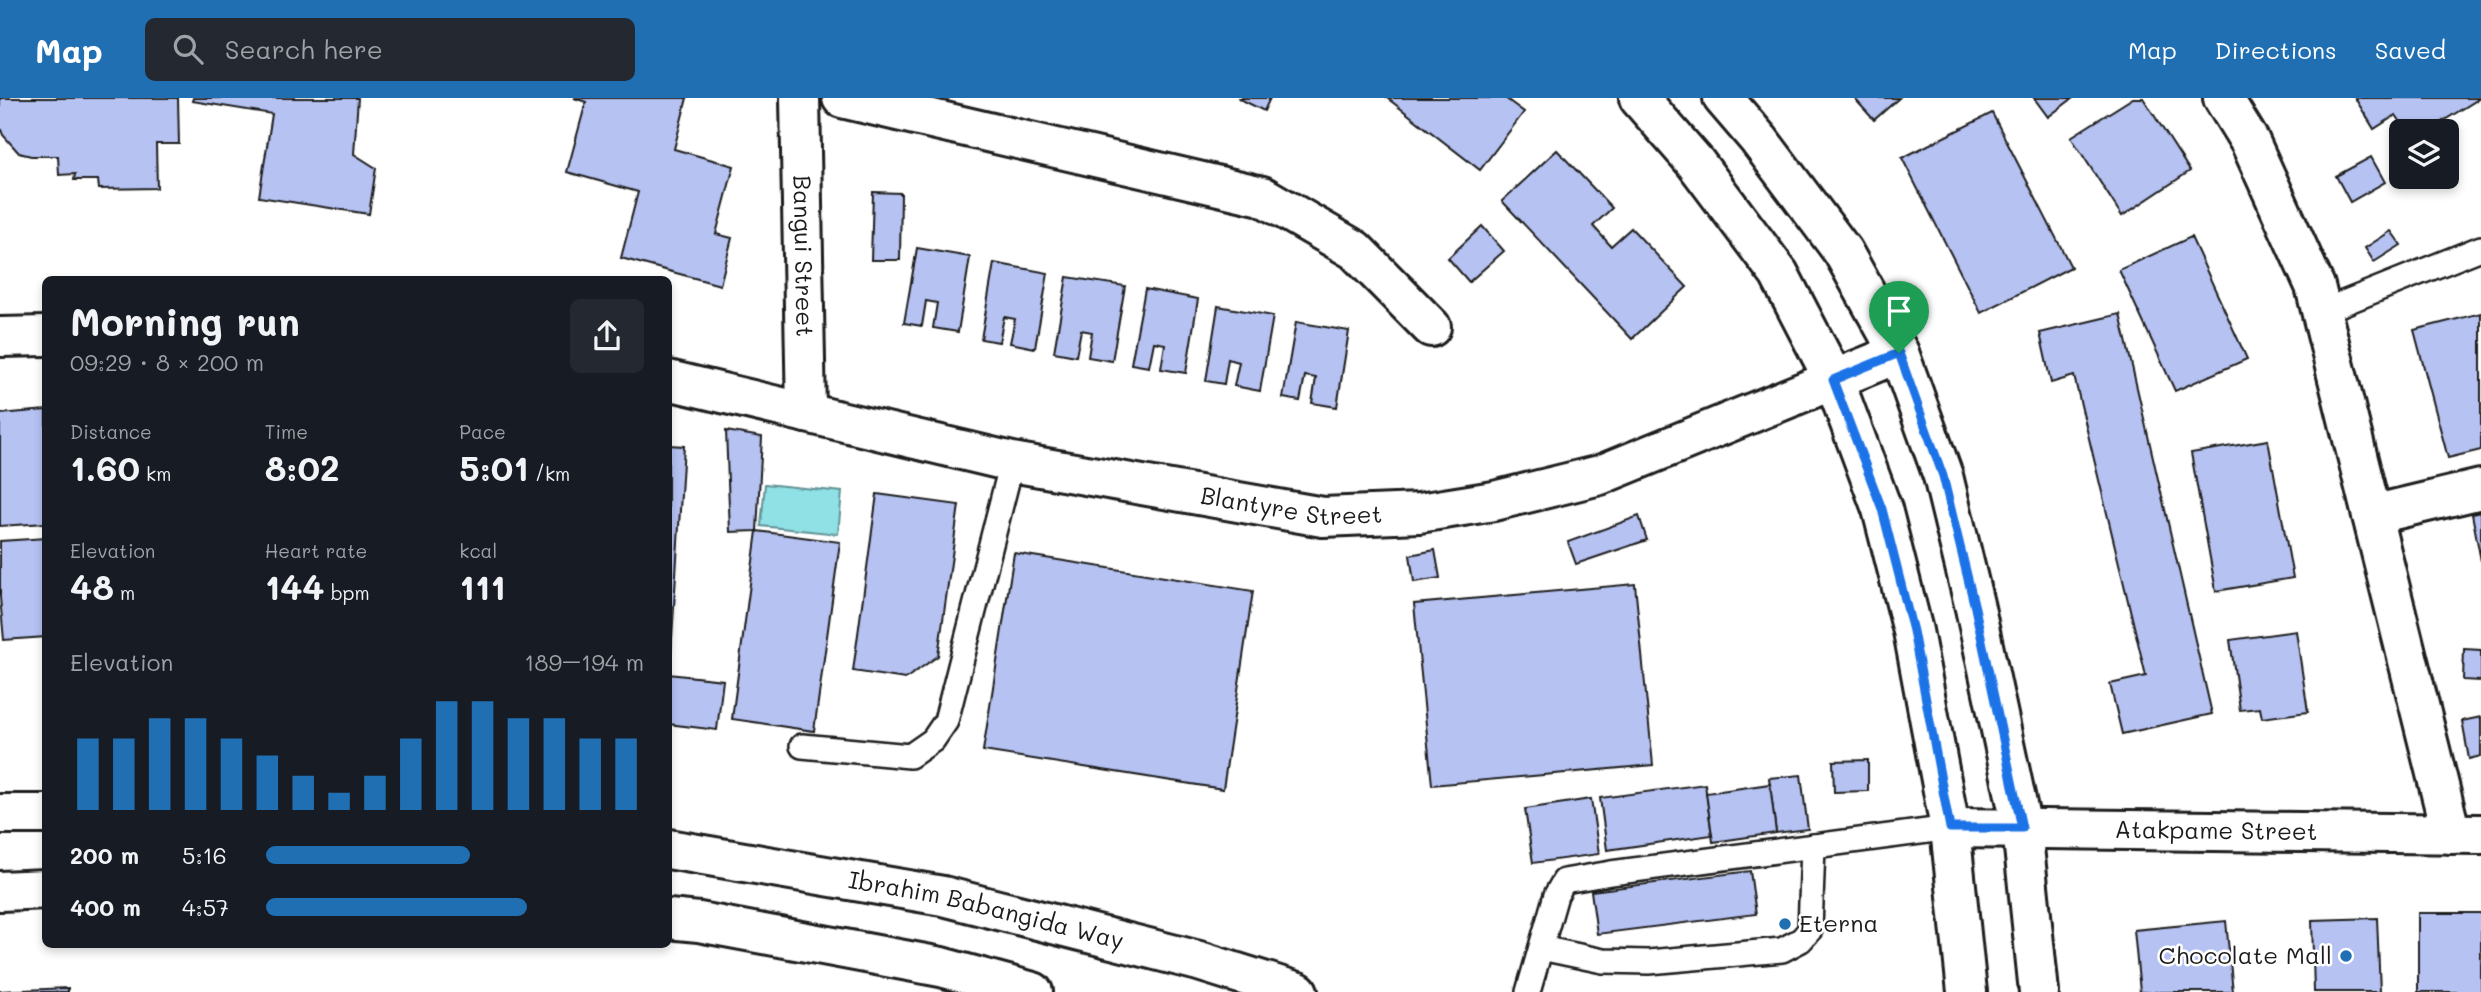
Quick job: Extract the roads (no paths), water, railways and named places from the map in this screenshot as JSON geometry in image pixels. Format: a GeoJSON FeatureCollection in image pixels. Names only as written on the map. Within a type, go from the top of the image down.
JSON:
{"type":"FeatureCollection","features":[{"type":"Feature","properties":{"kind":"street","name":"Bangui Street"},"geometry":{"type":"LineString","coordinates":[[800,98],[806,413]]}},
{"type":"Feature","properties":{"kind":"street"},"geometry":{"type":"LineString","coordinates":[[842,98],[1262,196],[1355,250],[1431,327]]}},
{"type":"Feature","properties":{"kind":"street"},"geometry":{"type":"LineString","coordinates":[[1639,98],[1695,162],[1779,274],[1833,380],[1882,509],[1913,631],[1950,828],[1968,992]]}},
{"type":"Feature","properties":{"kind":"street"},"geometry":{"type":"LineString","coordinates":[[1723,98],[1759,140],[1843,252],[1899,353],[1943,476],[1975,608],[2022,828],[2039,992]]}},
{"type":"Feature","properties":{"kind":"street"},"geometry":{"type":"LineString","coordinates":[[2223,98],[2250,142],[2315,286],[2372,515],[2466,834]]}},
{"type":"Feature","properties":{"kind":"street"},"geometry":{"type":"LineString","coordinates":[[0,337],[42,336]]}},
{"type":"Feature","properties":{"kind":"street","name":"Blantyre Street"},"geometry":{"type":"LineString","coordinates":[[672,381],[1012,462],[1323,517],[1419,513],[1494,501],[1600,475],[1899,353]]}},
{"type":"Feature","properties":{"kind":"street"},"geometry":{"type":"LineString","coordinates":[[2372,515],[2481,489]]}},
{"type":"Feature","properties":{"kind":"street"},"geometry":{"type":"LineString","coordinates":[[0,814],[42,814]]}},
{"type":"Feature","properties":{"kind":"street","name":"Atakpame Street"},"geometry":{"type":"LineString","coordinates":[[1950,828],[2466,834]]}},
{"type":"Feature","properties":{"kind":"street","name":"Ibrahim Babangida Way"},"geometry":{"type":"LineString","coordinates":[[672,850],[943,896],[1199,961],[1298,992]]}},
{"type":"Feature","properties":{"kind":"street"},"geometry":{"type":"LineString","coordinates":[[0,891],[42,889]]}},
{"type":"Feature","properties":{"kind":"street"},"geometry":{"type":"LineString","coordinates":[[672,919],[699,922],[941,967],[1033,992]]}},
{"type":"Feature","properties":{"kind":"lane"},"geometry":{"type":"LineString","coordinates":[[2321,312],[2481,248]]}},
{"type":"Feature","properties":{"kind":"lane"},"geometry":{"type":"LineString","coordinates":[[802,746],[910,756],[933,740],[946,721],[1012,462]]}},
{"type":"Feature","properties":{"kind":"lane"},"geometry":{"type":"LineString","coordinates":[[1528,992],[1556,895],[1564,881],[1950,828]]}},
{"type":"Feature","properties":{"kind":"lane"},"geometry":{"type":"LineString","coordinates":[[1541,948],[1603,961],[1649,961],[1782,950],[1801,940],[1810,930],[1813,846]]}},
{"type":"Feature","properties":{"kind":"water"},"geometry":{"type":"Polygon","coordinates":[[[765,484],[842,492],[838,534],[761,526],[765,484]]]}},
{"type":"Feature","properties":{"kind":"place","name":"Eterna"},"geometry":{"type":"Point","coordinates":[1785,924]}},
{"type":"Feature","properties":{"kind":"place","name":"Chocolate Mall"},"geometry":{"type":"Point","coordinates":[2346,956]}}]}
